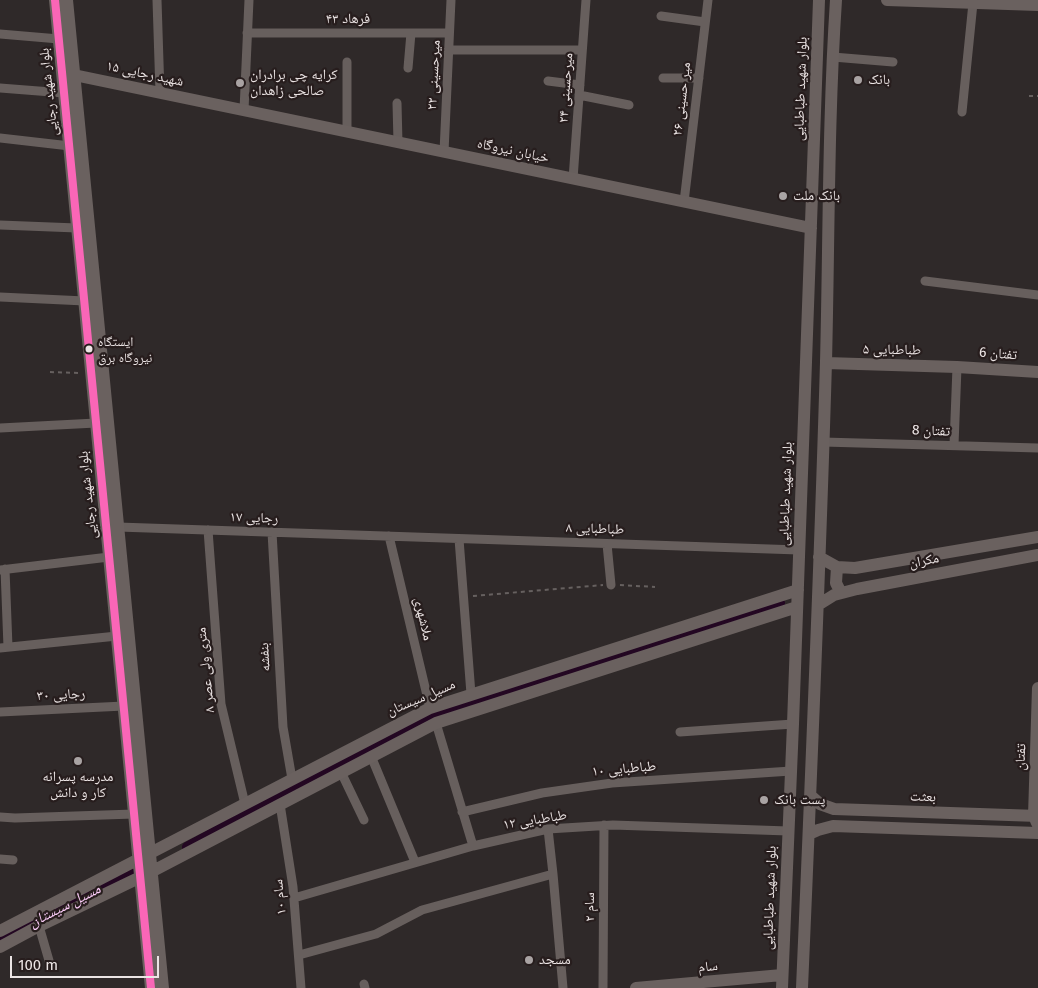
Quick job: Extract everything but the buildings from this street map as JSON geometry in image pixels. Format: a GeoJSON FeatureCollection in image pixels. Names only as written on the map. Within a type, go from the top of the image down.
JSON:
{"type":"FeatureCollection","features":[{"type":"Feature","properties":{"kind":"main road","name":"بلوار شهید رجایی"},"geometry":{"type":"LineString","coordinates":[[56,0],[92,373],[102,422],[118,527],[146,875],[152,987]]}},
{"type":"Feature","properties":{"kind":"main road","name":"بلوار شهید رجایی"},"geometry":{"type":"LineString","coordinates":[[67,0],[102,422],[109,557],[134,814],[144,857]]}},
{"type":"Feature","properties":{"kind":"main road","name":"بلوار شهید طباطبایی"},"geometry":{"type":"LineString","coordinates":[[782,982],[819,0]]}},
{"type":"Feature","properties":{"kind":"main road"},"geometry":{"type":"LineString","coordinates":[[802,988],[820,557],[836,0]]}},
{"type":"Feature","properties":{"kind":"main road"},"geometry":{"type":"LineString","coordinates":[[888,0],[1038,6]]}},
{"type":"Feature","properties":{"kind":"main road","name":"شهید رجایی ۱۵"},"geometry":{"type":"LineString","coordinates":[[74,75],[209,103]]}},
{"type":"Feature","properties":{"kind":"main road","name":"خیابان نیروگاه"},"geometry":{"type":"LineString","coordinates":[[209,103],[811,228]]}},
{"type":"Feature","properties":{"kind":"main road","name":"طباطبایی ۵"},"geometry":{"type":"LineString","coordinates":[[826,364],[957,367]]}},
{"type":"Feature","properties":{"kind":"main road","name":"تفتان 6"},"geometry":{"type":"LineString","coordinates":[[957,367],[1038,372]]}},
{"type":"Feature","properties":{"kind":"main road","name":"مکران"},"geometry":{"type":"LineString","coordinates":[[837,567],[855,568],[1038,537]]}},
{"type":"Feature","properties":{"kind":"main road","name":"مکران"},"geometry":{"type":"LineString","coordinates":[[818,605],[841,593],[1038,555]]}},
{"type":"Feature","properties":{"kind":"main road"},"geometry":{"type":"LineString","coordinates":[[820,557],[837,567],[836,583],[841,593]]}},
{"type":"Feature","properties":{"kind":"main road","name":"مسیل سیستان"},"geometry":{"type":"LineString","coordinates":[[0,931],[430,708],[798,590]]}},
{"type":"Feature","properties":{"kind":"main road"},"geometry":{"type":"LineString","coordinates":[[0,947],[146,875],[371,756],[436,724],[797,608]]}},
{"type":"Feature","properties":{"kind":"main road","name":"تفتان"},"geometry":{"type":"LineString","coordinates":[[1037,819],[1038,688]]}},
{"type":"Feature","properties":{"kind":"main road"},"geometry":{"type":"LineString","coordinates":[[793,724],[813,724]]}},
{"type":"Feature","properties":{"kind":"main road","name":"بعثت"},"geometry":{"type":"LineString","coordinates":[[810,796],[820,804],[834,809],[1037,819]]}},
{"type":"Feature","properties":{"kind":"main road"},"geometry":{"type":"LineString","coordinates":[[833,826],[834,809]]}},
{"type":"Feature","properties":{"kind":"main road"},"geometry":{"type":"LineString","coordinates":[[809,834],[833,826],[1038,833]]}},
{"type":"Feature","properties":{"kind":"main road"},"geometry":{"type":"LineString","coordinates":[[38,912],[42,925]]}},
{"type":"Feature","properties":{"kind":"main road","name":"سام"},"geometry":{"type":"LineString","coordinates":[[636,988],[782,982]]}},
{"type":"Feature","properties":{"kind":"street"},"geometry":{"type":"LineString","coordinates":[[157,0],[160,93]]}},
{"type":"Feature","properties":{"kind":"street"},"geometry":{"type":"LineString","coordinates":[[244,110],[249,0]]}},
{"type":"Feature","properties":{"kind":"street","name":"میرحسینی ۲۲"},"geometry":{"type":"LineString","coordinates":[[444,152],[451,0]]}},
{"type":"Feature","properties":{"kind":"street","name":"میرحسینی ۲۴"},"geometry":{"type":"LineString","coordinates":[[573,179],[586,0]]}},
{"type":"Feature","properties":{"kind":"street","name":"میر حسینی ۲۶"},"geometry":{"type":"LineString","coordinates":[[684,202],[708,0]]}},
{"type":"Feature","properties":{"kind":"street"},"geometry":{"type":"LineString","coordinates":[[962,112],[973,3]]}},
{"type":"Feature","properties":{"kind":"street"},"geometry":{"type":"LineString","coordinates":[[661,16],[706,22]]}},
{"type":"Feature","properties":{"kind":"street","name":"فرهاد ۴۳"},"geometry":{"type":"LineString","coordinates":[[247,33],[449,33]]}},
{"type":"Feature","properties":{"kind":"street"},"geometry":{"type":"LineString","coordinates":[[408,68],[411,33]]}},
{"type":"Feature","properties":{"kind":"street"},"geometry":{"type":"LineString","coordinates":[[0,34],[59,39]]}},
{"type":"Feature","properties":{"kind":"street"},"geometry":{"type":"LineString","coordinates":[[448,50],[582,50]]}},
{"type":"Feature","properties":{"kind":"street"},"geometry":{"type":"LineString","coordinates":[[833,57],[893,62]]}},
{"type":"Feature","properties":{"kind":"street"},"geometry":{"type":"LineString","coordinates":[[347,62],[347,132]]}},
{"type":"Feature","properties":{"kind":"street"},"geometry":{"type":"LineString","coordinates":[[664,78],[699,78]]}},
{"type":"Feature","properties":{"kind":"street"},"geometry":{"type":"LineString","coordinates":[[548,81],[580,85]]}},
{"type":"Feature","properties":{"kind":"street"},"geometry":{"type":"LineString","coordinates":[[0,88],[64,93]]}},
{"type":"Feature","properties":{"kind":"street"},"geometry":{"type":"LineString","coordinates":[[579,95],[629,105]]}},
{"type":"Feature","properties":{"kind":"street"},"geometry":{"type":"LineString","coordinates":[[397,103],[398,143]]}},
{"type":"Feature","properties":{"kind":"street"},"geometry":{"type":"LineString","coordinates":[[0,138],[70,146]]}},
{"type":"Feature","properties":{"kind":"street"},"geometry":{"type":"LineString","coordinates":[[0,225],[77,228]]}},
{"type":"Feature","properties":{"kind":"street"},"geometry":{"type":"LineString","coordinates":[[925,281],[1038,296]]}},
{"type":"Feature","properties":{"kind":"street"},"geometry":{"type":"LineString","coordinates":[[0,298],[84,301]]}},
{"type":"Feature","properties":{"kind":"street"},"geometry":{"type":"LineString","coordinates":[[954,446],[957,367]]}},
{"type":"Feature","properties":{"kind":"street"},"geometry":{"type":"LineString","coordinates":[[0,428],[102,422]]}},
{"type":"Feature","properties":{"kind":"street","name":"تفتان 8"},"geometry":{"type":"LineString","coordinates":[[823,442],[1038,448]]}},
{"type":"Feature","properties":{"kind":"street","name":"رجایی ۱۷"},"geometry":{"type":"LineString","coordinates":[[118,527],[390,536]]}},
{"type":"Feature","properties":{"kind":"street","name":"۸ متری ولی عصر"},"geometry":{"type":"LineString","coordinates":[[208,530],[221,704],[245,804]]}},
{"type":"Feature","properties":{"kind":"street","name":"بنفشه"},"geometry":{"type":"LineString","coordinates":[[272,532],[283,727],[292,779]]}},
{"type":"Feature","properties":{"kind":"street","name":"طباطبایی ۸"},"geometry":{"type":"LineString","coordinates":[[390,536],[799,550]]}},
{"type":"Feature","properties":{"kind":"street","name":"ملاشهری"},"geometry":{"type":"LineString","coordinates":[[390,536],[430,708]]}},
{"type":"Feature","properties":{"kind":"street"},"geometry":{"type":"LineString","coordinates":[[459,539],[471,694]]}},
{"type":"Feature","properties":{"kind":"street"},"geometry":{"type":"LineString","coordinates":[[607,544],[612,585]]}},
{"type":"Feature","properties":{"kind":"street"},"geometry":{"type":"LineString","coordinates":[[109,557],[2,570],[4,648],[117,636]]}},
{"type":"Feature","properties":{"kind":"street","name":"رجایی ۳۰"},"geometry":{"type":"LineString","coordinates":[[0,712],[124,706]]}},
{"type":"Feature","properties":{"kind":"street"},"geometry":{"type":"LineString","coordinates":[[436,724],[473,846]]}},
{"type":"Feature","properties":{"kind":"street"},"geometry":{"type":"LineString","coordinates":[[680,732],[793,724]]}},
{"type":"Feature","properties":{"kind":"street"},"geometry":{"type":"LineString","coordinates":[[371,756],[414,862]]}},
{"type":"Feature","properties":{"kind":"street","name":"طباطبایی ۱۰"},"geometry":{"type":"LineString","coordinates":[[462,812],[542,792],[612,783],[791,771]]}},
{"type":"Feature","properties":{"kind":"street"},"geometry":{"type":"LineString","coordinates":[[341,772],[364,820]]}},
{"type":"Feature","properties":{"kind":"street","name":"سام ۱۰"},"geometry":{"type":"LineString","coordinates":[[280,804],[294,898],[301,988]]}},
{"type":"Feature","properties":{"kind":"street"},"geometry":{"type":"LineString","coordinates":[[0,817],[134,814]]}},
{"type":"Feature","properties":{"kind":"street","name":"طباطبایی ۱۲"},"geometry":{"type":"LineString","coordinates":[[294,898],[414,862],[548,829],[604,825],[788,831]]}},
{"type":"Feature","properties":{"kind":"street","name":"سام ۲"},"geometry":{"type":"LineString","coordinates":[[603,988],[604,825]]}},
{"type":"Feature","properties":{"kind":"street"},"geometry":{"type":"LineString","coordinates":[[548,829],[554,874],[562,988]]}},
{"type":"Feature","properties":{"kind":"street"},"geometry":{"type":"LineString","coordinates":[[0,859],[13,860]]}},
{"type":"Feature","properties":{"kind":"street"},"geometry":{"type":"LineString","coordinates":[[299,955],[376,934],[422,910],[554,874]]}},
{"type":"Feature","properties":{"kind":"street"},"geometry":{"type":"LineString","coordinates":[[42,925],[50,964]]}},
{"type":"Feature","properties":{"kind":"path"},"geometry":{"type":"LineString","coordinates":[[1029,96],[1038,96]]}},
{"type":"Feature","properties":{"kind":"path"},"geometry":{"type":"LineString","coordinates":[[50,372],[92,373]]}},
{"type":"Feature","properties":{"kind":"path"},"geometry":{"type":"LineString","coordinates":[[464,596],[612,585],[655,586]]}},
{"type":"Feature","properties":{"kind":"waterway"},"geometry":{"type":"LineString","coordinates":[[187,847],[432,715],[780,603]]}},
{"type":"Feature","properties":{"kind":"waterway","name":"مسیل سیستان"},"geometry":{"type":"LineString","coordinates":[[0,939],[131,873]]}},
{"type":"Feature","properties":{"kind":"transit line"},"geometry":{"type":"LineString","coordinates":[[55,0],[151,988]]}},
{"type":"Feature","properties":{"kind":"place","name":"بانک"},"geometry":{"type":"Point","coordinates":[858,80]}},
{"type":"Feature","properties":{"kind":"place","name":"کرایه چی برادران صالحی زاهدان"},"geometry":{"type":"Point","coordinates":[240,83]}},
{"type":"Feature","properties":{"kind":"place","name":"بانک ملت"},"geometry":{"type":"Point","coordinates":[783,196]}},
{"type":"Feature","properties":{"kind":"place","name":"ایستگاه نیروگاه برق"},"geometry":{"type":"Point","coordinates":[89,349]}},
{"type":"Feature","properties":{"kind":"place","name":"مدرسه پسرانه کار و دانش"},"geometry":{"type":"Point","coordinates":[78,761]}},
{"type":"Feature","properties":{"kind":"place","name":"پست بانک"},"geometry":{"type":"Point","coordinates":[764,800]}},
{"type":"Feature","properties":{"kind":"place","name":"مسجد"},"geometry":{"type":"Point","coordinates":[529,960]}}]}
